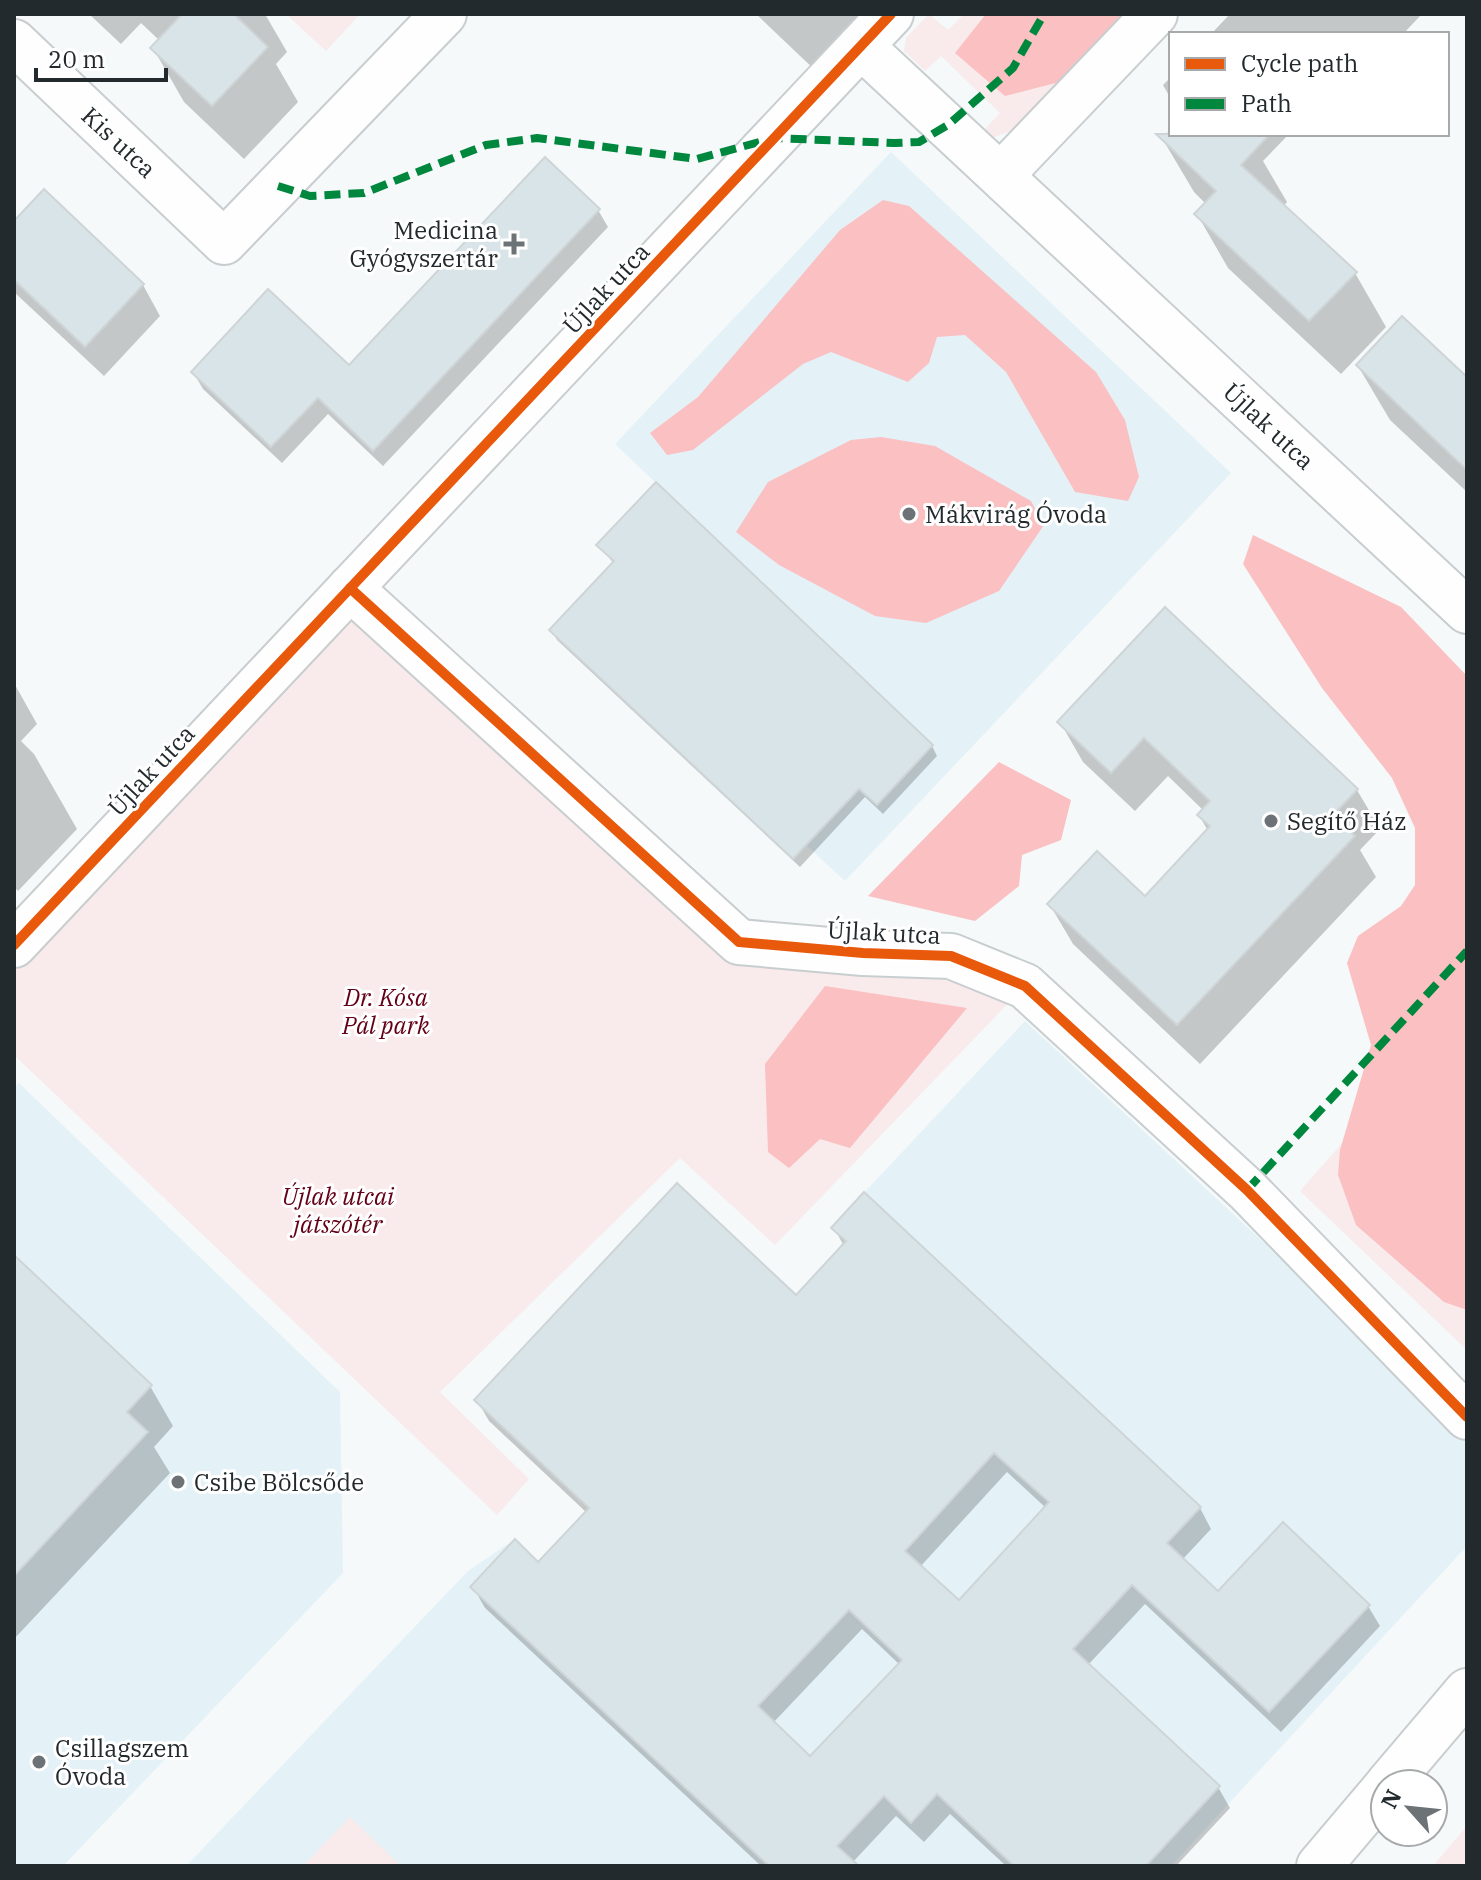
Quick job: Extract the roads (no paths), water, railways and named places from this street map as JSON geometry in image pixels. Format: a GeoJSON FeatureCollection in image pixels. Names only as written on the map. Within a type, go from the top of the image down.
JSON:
{"type":"FeatureCollection","features":[{"type":"Feature","properties":{"kind":"street","name":"Kis utca"},"geometry":{"type":"LineString","coordinates":[[14,42],[224,242],[444,14]]}},
{"type":"Feature","properties":{"kind":"street","name":"Újlak utca"},"geometry":{"type":"LineString","coordinates":[[14,945],[891,14]]}},
{"type":"Feature","properties":{"kind":"street"},"geometry":{"type":"LineString","coordinates":[[1001,175],[1155,14]]}},
{"type":"Feature","properties":{"kind":"street","name":"Újlak utca"},"geometry":{"type":"LineString","coordinates":[[861,46],[1467,611]]}},
{"type":"Feature","properties":{"kind":"street","name":"Újlak utca"},"geometry":{"type":"LineString","coordinates":[[350,588],[739,942],[863,953],[951,956],[1025,986],[1247,1190],[1467,1417]]}},
{"type":"Feature","properties":{"kind":"street"},"geometry":{"type":"LineString","coordinates":[[1402,1768],[1467,1691]]}},
{"type":"Feature","properties":{"kind":"street"},"geometry":{"type":"LineString","coordinates":[[1319,1866],[1369,1807]]}},
{"type":"Feature","properties":{"kind":"place","name":"Medicina Gyógyszertár"},"geometry":{"type":"Point","coordinates":[514,244]}},
{"type":"Feature","properties":{"kind":"place","name":"Mákvirág Óvoda"},"geometry":{"type":"Point","coordinates":[909,514]}},
{"type":"Feature","properties":{"kind":"place","name":"Segítő Ház"},"geometry":{"type":"Point","coordinates":[1271,821]}},
{"type":"Feature","properties":{"kind":"place","name":"Csibe Bölcsőde"},"geometry":{"type":"Point","coordinates":[178,1482]}},
{"type":"Feature","properties":{"kind":"place","name":"Csillagszem Óvoda"},"geometry":{"type":"Point","coordinates":[39,1762]}},
{"type":"Feature","properties":{"kind":"park label","name":"Dr. Kósa Pál park"},"geometry":{"type":"Point","coordinates":[386,1011]}},
{"type":"Feature","properties":{"kind":"park label","name":"Újlak utcai játszótér"},"geometry":{"type":"Point","coordinates":[338,1210]}}]}
